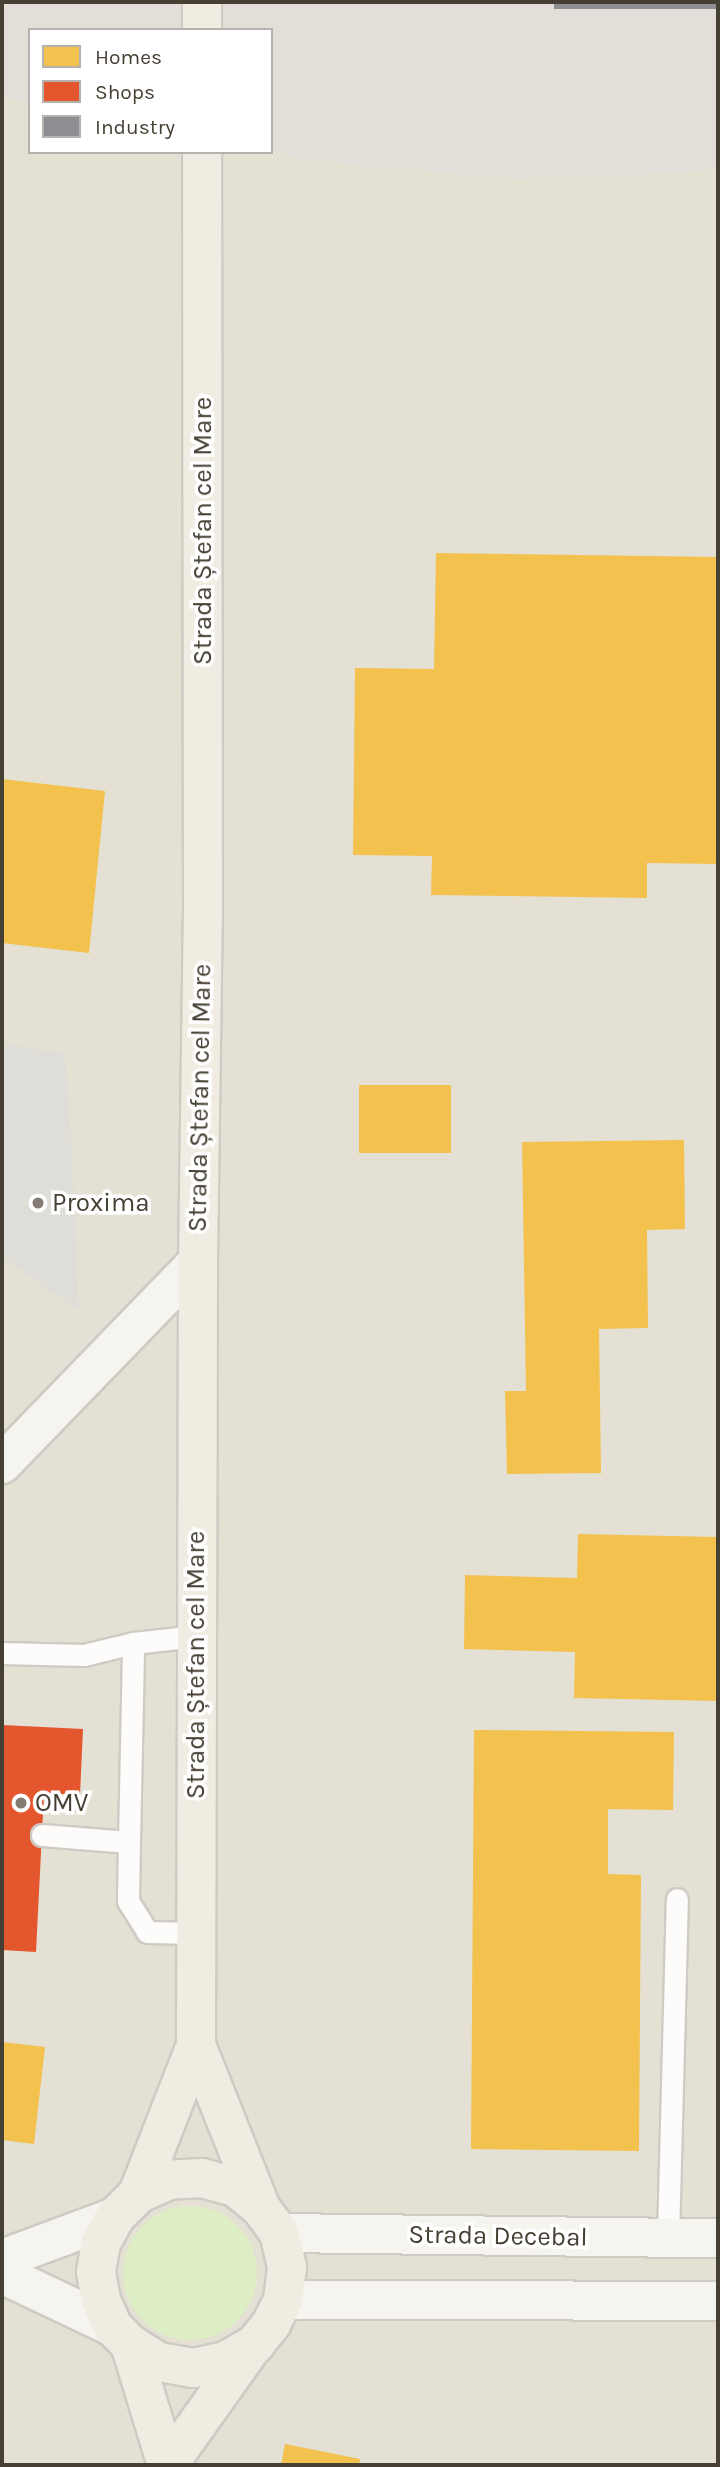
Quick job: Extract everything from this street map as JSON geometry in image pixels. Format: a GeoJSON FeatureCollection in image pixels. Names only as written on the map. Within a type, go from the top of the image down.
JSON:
{"type":"FeatureCollection","features":[{"type":"Feature","properties":{"kind":"main road"},"geometry":{"type":"LineString","coordinates":[[202,2],[202,28]]}},
{"type":"Feature","properties":{"kind":"main road","name":"Strada Ștefan cel Mare"},"geometry":{"type":"LineString","coordinates":[[202,154],[203,919],[198,1262],[196,2045],[270,2220]]}},
{"type":"Feature","properties":{"kind":"main road"},"geometry":{"type":"LineString","coordinates":[[2,1464],[198,1262]]}},
{"type":"Feature","properties":{"kind":"main road","name":"Strada Ștefan cel Mare"},"geometry":{"type":"LineString","coordinates":[[126,2205],[196,2045]]}},
{"type":"Feature","properties":{"kind":"main road"},"geometry":{"type":"LineString","coordinates":[[2,2259],[126,2205],[169,2180],[202,2178],[235,2188],[270,2220],[287,2267],[283,2300],[271,2324],[167,2465]]}},
{"type":"Feature","properties":{"kind":"main road"},"geometry":{"type":"LineString","coordinates":[[126,2205],[101,2243],[96,2272],[101,2300],[122,2336],[167,2465]]}},
{"type":"Feature","properties":{"kind":"main road","name":"Strada Decebal"},"geometry":{"type":"LineString","coordinates":[[270,2220],[718,2238]]}},
{"type":"Feature","properties":{"kind":"main road"},"geometry":{"type":"LineString","coordinates":[[2,2274],[122,2336],[159,2362],[193,2368],[226,2361],[255,2344]]}},
{"type":"Feature","properties":{"kind":"main road"},"geometry":{"type":"LineString","coordinates":[[283,2300],[718,2301]]}},
{"type":"Feature","properties":{"kind":"lane"},"geometry":{"type":"LineString","coordinates":[[2,1653],[84,1655],[133,1643],[196,1636]]}},
{"type":"Feature","properties":{"kind":"lane"},"geometry":{"type":"LineString","coordinates":[[133,1643],[128,1900],[147,1932],[196,1933]]}},
{"type":"Feature","properties":{"kind":"lane"},"geometry":{"type":"LineString","coordinates":[[42,1835],[129,1842]]}},
{"type":"Feature","properties":{"kind":"lane"},"geometry":{"type":"LineString","coordinates":[[668,2238],[677,1899]]}},
{"type":"Feature","properties":{"kind":"shaded area"},"geometry":{"type":"Polygon","coordinates":[[[2,2],[718,2],[718,170],[518,179],[316,161],[273,152],[273,28],[28,28],[28,103],[2,97],[2,2]]]}},
{"type":"Feature","properties":{"kind":"shaded area"},"geometry":{"type":"Polygon","coordinates":[[[2,97],[28,103],[28,154],[273,152],[316,161],[518,179],[718,170],[718,2465],[2,2465],[2,97]]]}},
{"type":"Feature","properties":{"kind":"shaded area","name":"Proxima"},"geometry":{"type":"Polygon","coordinates":[[[2,1043],[65,1054],[79,1311],[2,1257],[2,1043]]]}},
{"type":"Feature","properties":{"kind":"green space"},"geometry":{"type":"Polygon","coordinates":[[[190,2206],[216,2211],[237,2226],[252,2247],[257,2273],[252,2299],[237,2320],[216,2335],[190,2340],[164,2335],[143,2320],[128,2299],[123,2273],[128,2247],[143,2226],[164,2211],[190,2206]]]}},
{"type":"Feature","properties":{"kind":"building: Homes"},"geometry":{"type":"Polygon","coordinates":[[[436,553],[718,557],[718,864],[647,863],[647,898],[431,895],[432,856],[353,855],[355,668],[434,669],[436,553]]]}},
{"type":"Feature","properties":{"kind":"building: Homes"},"geometry":{"type":"Polygon","coordinates":[[[2,779],[105,791],[89,953],[2,943],[2,779]]]}},
{"type":"Feature","properties":{"kind":"building: Homes"},"geometry":{"type":"Polygon","coordinates":[[[359,1085],[451,1085],[451,1153],[359,1153],[359,1085]]]}},
{"type":"Feature","properties":{"kind":"building: Homes"},"geometry":{"type":"Polygon","coordinates":[[[684,1140],[685,1229],[647,1230],[648,1328],[599,1329],[601,1473],[507,1474],[505,1391],[526,1391],[522,1142],[684,1140]]]}},
{"type":"Feature","properties":{"kind":"building: Homes"},"geometry":{"type":"Polygon","coordinates":[[[578,1534],[718,1537],[718,1701],[574,1698],[575,1652],[464,1649],[465,1575],[577,1578],[578,1534]]]}},
{"type":"Feature","properties":{"kind":"building: Homes"},"geometry":{"type":"Polygon","coordinates":[[[474,1730],[674,1732],[673,1810],[608,1809],[608,1874],[641,1875],[639,2151],[471,2149],[474,1730]]]}},
{"type":"Feature","properties":{"kind":"building: Homes"},"geometry":{"type":"Polygon","coordinates":[[[2,2042],[45,2047],[34,2144],[2,2140],[2,2042]]]}},
{"type":"Feature","properties":{"kind":"building: Homes"},"geometry":{"type":"Polygon","coordinates":[[[285,2444],[360,2459],[359,2465],[281,2465],[285,2444]]]}},
{"type":"Feature","properties":{"kind":"building: Shops"},"geometry":{"type":"Polygon","coordinates":[[[2,1725],[83,1729],[80,1795],[44,1793],[36,1952],[2,1950],[2,1725]]]}},
{"type":"Feature","properties":{"kind":"building: Industry"},"geometry":{"type":"Polygon","coordinates":[[[554,2],[718,2],[718,9],[554,9],[554,2]]]}},
{"type":"Feature","properties":{"kind":"place","name":"Proxima"},"geometry":{"type":"Point","coordinates":[38,1203]}},
{"type":"Feature","properties":{"kind":"place","name":"OMV"},"geometry":{"type":"Point","coordinates":[21,1803]}}]}
